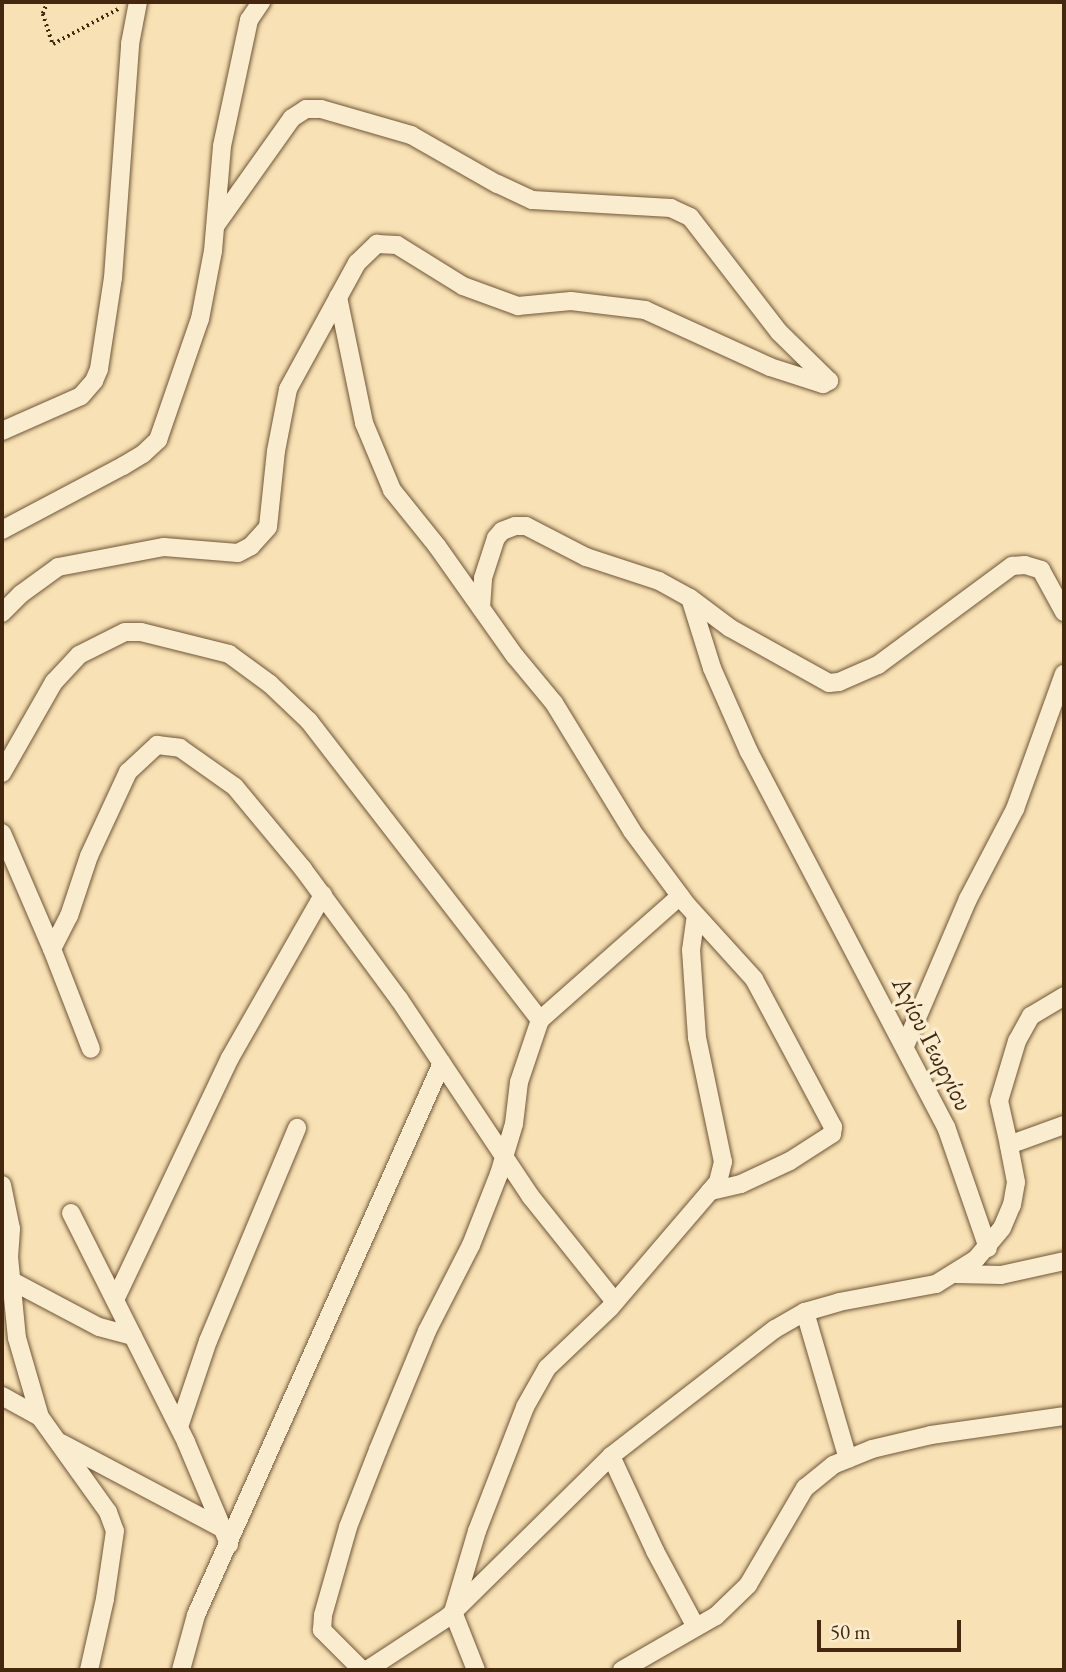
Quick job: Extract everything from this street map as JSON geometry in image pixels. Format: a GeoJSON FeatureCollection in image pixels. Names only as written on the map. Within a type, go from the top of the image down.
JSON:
{"type":"FeatureCollection","features":[{"type":"Feature","properties":{"kind":"street"},"geometry":{"type":"LineString","coordinates":[[2,530],[123,466],[143,454],[158,440],[200,319],[216,225],[222,146],[249,20],[261,2]]}},
{"type":"Feature","properties":{"kind":"street"},"geometry":{"type":"LineString","coordinates":[[2,431],[81,396],[94,381],[99,369],[114,265],[130,44],[130,5]]}},
{"type":"Feature","properties":{"kind":"street"},"geometry":{"type":"LineString","coordinates":[[2,613],[21,594],[58,567],[164,547],[238,553],[251,546],[268,527],[276,451],[288,389],[357,262],[377,244],[397,245],[463,286],[519,306],[571,301],[645,310],[769,367],[823,384],[829,381],[779,332],[690,218],[671,208],[532,200],[497,184],[411,135],[321,109],[306,109],[292,118],[216,225]]}},
{"type":"Feature","properties":{"kind":"street"},"geometry":{"type":"LineString","coordinates":[[338,297],[364,423],[392,491],[437,546],[515,656],[554,703],[632,831],[680,896],[754,979],[833,1127],[832,1135],[790,1161],[740,1184],[710,1191]]}},
{"type":"Feature","properties":{"kind":"street"},"geometry":{"type":"LineString","coordinates":[[481,608],[483,578],[492,547],[502,531],[515,526],[526,526],[586,557],[659,581],[690,598],[730,628],[829,683],[839,682],[878,665],[920,636],[989,580],[1012,566],[1025,565],[1041,570],[1064,612]]}},
{"type":"Feature","properties":{"kind":"street","name":"Αγίου Γεωργίου"},"geometry":{"type":"LineString","coordinates":[[690,598],[712,668],[749,751],[946,1127],[988,1248]]}},
{"type":"Feature","properties":{"kind":"street"},"geometry":{"type":"LineString","coordinates":[[2,773],[54,682],[79,655],[115,636],[125,632],[141,632],[229,654],[271,684],[309,721],[540,1020]]}},
{"type":"Feature","properties":{"kind":"street"},"geometry":{"type":"LineString","coordinates":[[905,1046],[968,899],[1015,808],[1064,674]]}},
{"type":"Feature","properties":{"kind":"street"},"geometry":{"type":"LineString","coordinates":[[52,949],[69,916],[89,856],[128,772],[157,745],[180,748],[235,787],[323,895],[399,999],[504,1157],[615,1303]]}},
{"type":"Feature","properties":{"kind":"street"},"geometry":{"type":"LineString","coordinates":[[2,832],[91,1049]]}},
{"type":"Feature","properties":{"kind":"street"},"geometry":{"type":"LineString","coordinates":[[115,1300],[230,1058],[323,895]]}},
{"type":"Feature","properties":{"kind":"street"},"geometry":{"type":"LineString","coordinates":[[680,896],[540,1020],[519,1082],[514,1124],[504,1157],[471,1245],[427,1331],[378,1450],[348,1527],[323,1615],[322,1630],[364,1670],[453,1612],[611,1456],[775,1329],[805,1312],[839,1302],[914,1290],[956,1274],[988,1248],[1012,1205],[1016,1182],[999,1101],[1017,1041],[1031,1016],[1064,996]]}},
{"type":"Feature","properties":{"kind":"street"},"geometry":{"type":"LineString","coordinates":[[476,1670],[453,1612],[477,1531],[525,1407],[547,1368],[615,1303],[718,1182],[723,1162],[697,1038],[691,950],[696,916]]}},
{"type":"Feature","properties":{"kind":"street"},"geometry":{"type":"LineString","coordinates":[[181,1670],[196,1615],[227,1537],[442,1063]]}},
{"type":"Feature","properties":{"kind":"street"},"geometry":{"type":"LineString","coordinates":[[1009,1144],[1064,1125]]}},
{"type":"Feature","properties":{"kind":"street"},"geometry":{"type":"LineString","coordinates":[[179,1427],[208,1341],[297,1128]]}},
{"type":"Feature","properties":{"kind":"street"},"geometry":{"type":"LineString","coordinates":[[2,1185],[11,1229],[16,1338],[40,1417],[108,1512],[115,1531],[105,1599],[89,1670]]}},
{"type":"Feature","properties":{"kind":"street"},"geometry":{"type":"LineString","coordinates":[[71,1213],[179,1427],[227,1537]]}},
{"type":"Feature","properties":{"kind":"street"},"geometry":{"type":"LineString","coordinates":[[956,1274],[1001,1275],[1064,1261]]}},
{"type":"Feature","properties":{"kind":"street"},"geometry":{"type":"LineString","coordinates":[[12,1282],[99,1327],[132,1336]]}},
{"type":"Feature","properties":{"kind":"street"},"geometry":{"type":"LineString","coordinates":[[805,1312],[848,1458]]}},
{"type":"Feature","properties":{"kind":"street"},"geometry":{"type":"LineString","coordinates":[[2,1396],[40,1417]]}},
{"type":"Feature","properties":{"kind":"street"},"geometry":{"type":"LineString","coordinates":[[622,1670],[716,1616],[748,1585],[805,1488],[833,1465],[872,1449],[931,1435],[1064,1416]]}},
{"type":"Feature","properties":{"kind":"street"},"geometry":{"type":"LineString","coordinates":[[55,1440],[227,1537]]}},
{"type":"Feature","properties":{"kind":"street"},"geometry":{"type":"LineString","coordinates":[[611,1456],[655,1551],[695,1628]]}},
{"type":"Feature","properties":{"kind":"path"},"geometry":{"type":"LineString","coordinates":[[48,2],[43,15],[53,44],[130,5]]}}]}
